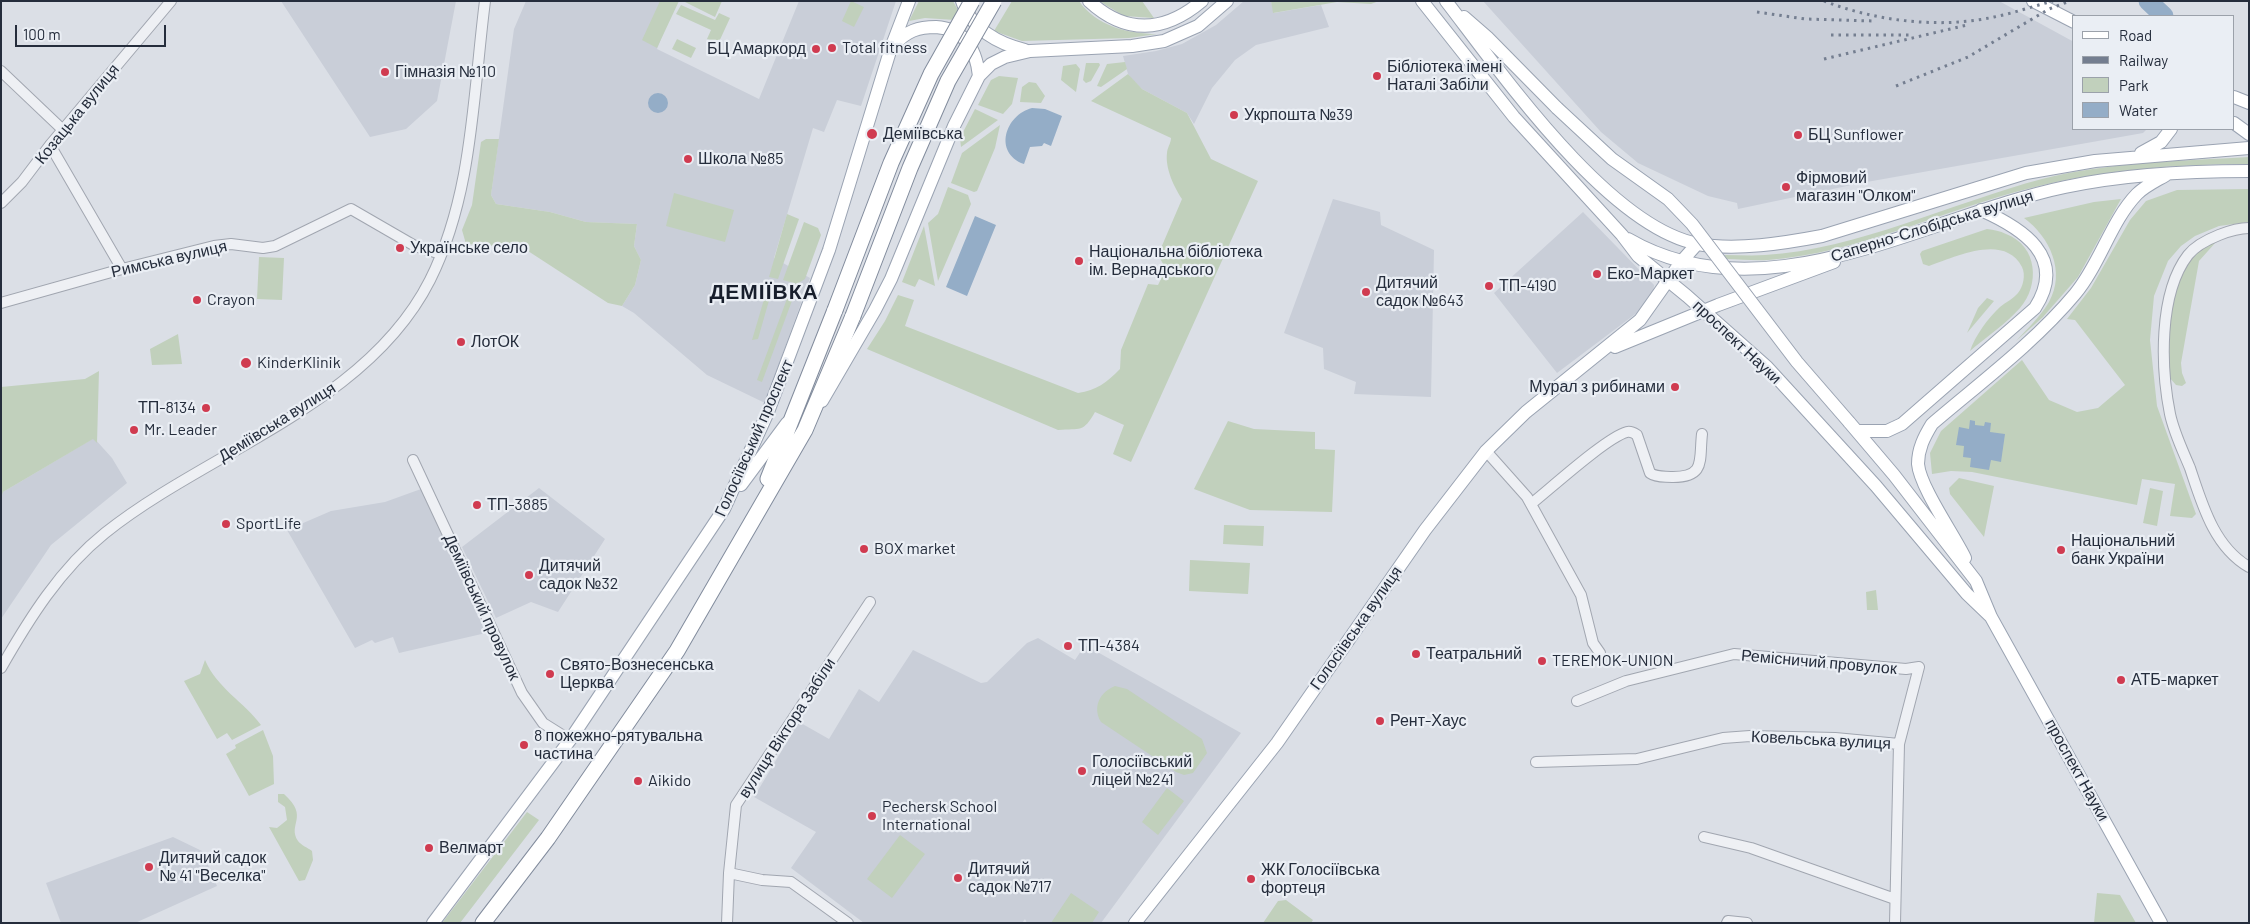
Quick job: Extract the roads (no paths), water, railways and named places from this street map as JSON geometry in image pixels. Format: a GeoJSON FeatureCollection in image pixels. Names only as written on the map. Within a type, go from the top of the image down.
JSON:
{"type":"FeatureCollection","features":[{"type":"Feature","properties":{"kind":"highway","name":"Голосіївський проспект"},"geometry":{"type":"LineString","coordinates":[[744,538],[797,408],[891,162],[931,74],[972,1]]}},
{"type":"Feature","properties":{"kind":"highway","name":"Голосіївський проспект"},"geometry":{"type":"LineString","coordinates":[[484,923],[548,838],[677,651],[805,430],[853,316],[910,168],[948,81],[994,1]]}},
{"type":"Feature","properties":{"kind":"main road","name":"Голосіївський проспект"},"geometry":{"type":"LineString","coordinates":[[433,923],[570,740],[724,509],[768,412],[829,250],[892,48],[909,1]]}},
{"type":"Feature","properties":{"kind":"main road"},"geometry":{"type":"LineString","coordinates":[[962,1],[982,30],[996,40],[1030,51]]}},
{"type":"Feature","properties":{"kind":"main road"},"geometry":{"type":"LineString","coordinates":[[1089,1],[1101,12],[1121,23],[1139,26],[1170,22],[1186,14],[1202,1]]}},
{"type":"Feature","properties":{"kind":"main road"},"geometry":{"type":"LineString","coordinates":[[805,430],[858,343],[879,302],[954,126],[979,76],[991,64],[1005,56],[1030,51],[1132,46],[1164,41],[1198,26],[1227,1]]}},
{"type":"Feature","properties":{"kind":"main road","name":"проспект Науки"},"geometry":{"type":"LineString","coordinates":[[1422,1],[1514,117],[1622,235],[1638,256],[1767,367],[1882,492],[1967,594],[1991,617]]}},
{"type":"Feature","properties":{"kind":"main road"},"geometry":{"type":"LineString","coordinates":[[2034,1],[2072,21]]}},
{"type":"Feature","properties":{"kind":"main road","name":"проспект Науки"},"geometry":{"type":"LineString","coordinates":[[1446,2],[1487,37],[1557,108],[1612,159],[1668,199],[1692,224],[1797,362],[1853,426],[1976,581],[1991,617],[2161,923]]}},
{"type":"Feature","properties":{"kind":"main road","name":"проспект Науки"},"geometry":{"type":"LineString","coordinates":[[1446,2],[1515,92],[1603,188],[1644,220],[1667,233],[1697,244]]}},
{"type":"Feature","properties":{"kind":"main road"},"geometry":{"type":"LineString","coordinates":[[892,48],[905,33],[915,29],[949,28],[964,36],[973,49],[979,76]]}},
{"type":"Feature","properties":{"kind":"main road"},"geometry":{"type":"LineString","coordinates":[[2235,97],[2249,102]]}},
{"type":"Feature","properties":{"kind":"main road"},"geometry":{"type":"LineString","coordinates":[[2235,124],[2249,134]]}},
{"type":"Feature","properties":{"kind":"main road"},"geometry":{"type":"LineString","coordinates":[[2133,157],[2161,142],[2170,130]]}},
{"type":"Feature","properties":{"kind":"main road","name":"Саперно-Слобідська вулиця"},"geometry":{"type":"LineString","coordinates":[[1697,244],[1761,244],[1822,236],[2026,173],[2133,157],[2249,148]]}},
{"type":"Feature","properties":{"kind":"main road","name":"Саперно-Слобідська вулиця"},"geometry":{"type":"LineString","coordinates":[[1622,235],[1644,248],[1681,262],[1713,267],[1780,267],[1851,253],[1981,210],[2064,187],[2131,176],[2249,171]]}},
{"type":"Feature","properties":{"kind":"main road"},"geometry":{"type":"LineString","coordinates":[[1976,581],[1953,534],[1923,484],[1918,466],[1919,450],[1924,436],[1932,424],[2053,319],[2076,293],[2094,267],[2125,211],[2137,194],[2168,173]]}},
{"type":"Feature","properties":{"kind":"main road"},"geometry":{"type":"LineString","coordinates":[[1853,426],[1873,432],[1887,431],[1902,424],[2028,314],[2042,297],[2046,272],[2036,244],[2005,221],[1981,210]]}},
{"type":"Feature","properties":{"kind":"main road","name":"Голосіївська вулиця"},"geometry":{"type":"LineString","coordinates":[[1136,923],[1277,744],[1424,530],[1486,451],[1526,412],[1640,320],[1681,262],[1697,244]]}},
{"type":"Feature","properties":{"kind":"main road","name":"Голосіївська вулиця"},"geometry":{"type":"LineString","coordinates":[[1599,354],[1703,310],[1825,268],[1851,253]]}},
{"type":"Feature","properties":{"kind":"main road"},"geometry":{"type":"LineString","coordinates":[[724,509],[797,408]]}},
{"type":"Feature","properties":{"kind":"street"},"geometry":{"type":"LineString","coordinates":[[165,1],[170,2]]}},
{"type":"Feature","properties":{"kind":"street","name":"Деміївська вулиця"},"geometry":{"type":"LineString","coordinates":[[1,668],[26,624],[57,582],[102,535],[144,504],[279,424],[352,373],[374,354],[412,308],[429,281],[441,254],[459,199],[465,170],[485,1]]}},
{"type":"Feature","properties":{"kind":"street","name":"Козацька вулиця"},"geometry":{"type":"LineString","coordinates":[[1,203],[22,182],[62,130],[170,2]]}},
{"type":"Feature","properties":{"kind":"street"},"geometry":{"type":"LineString","coordinates":[[1,71],[62,130]]}},
{"type":"Feature","properties":{"kind":"street"},"geometry":{"type":"LineString","coordinates":[[50,145],[122,269]]}},
{"type":"Feature","properties":{"kind":"street","name":"Римська вулиця"},"geometry":{"type":"LineString","coordinates":[[1,303],[122,269],[214,246],[231,244],[262,248],[275,246],[351,208],[415,246],[441,254]]}},
{"type":"Feature","properties":{"kind":"street"},"geometry":{"type":"LineString","coordinates":[[2249,228],[2241,228],[2209,239],[2188,254],[2174,277],[2165,336],[2164,376],[2171,416],[2198,496],[2226,548],[2237,560],[2249,567]]}},
{"type":"Feature","properties":{"kind":"street"},"geometry":{"type":"LineString","coordinates":[[1532,504],[1602,447],[1626,432],[1633,432],[1637,435],[1650,473],[1655,476],[1685,477],[1694,474],[1699,469],[1702,434]]}},
{"type":"Feature","properties":{"kind":"street"},"geometry":{"type":"LineString","coordinates":[[1486,451],[1505,470],[1532,504],[1581,594],[1593,642],[1600,653]]}},
{"type":"Feature","properties":{"kind":"street","name":"Деміївський провулок"},"geometry":{"type":"LineString","coordinates":[[413,460],[522,693],[543,723],[570,740]]}},
{"type":"Feature","properties":{"kind":"street","name":"вулиця Віктора Забіли"},"geometry":{"type":"LineString","coordinates":[[727,923],[729,873],[736,805],[870,602]]}},
{"type":"Feature","properties":{"kind":"street","name":"Ремісничий провулок"},"geometry":{"type":"LineString","coordinates":[[1577,701],[1626,681],[1734,654],[1906,669],[1919,667],[1899,744]]}},
{"type":"Feature","properties":{"kind":"street","name":"Ковельська вулиця"},"geometry":{"type":"LineString","coordinates":[[1536,762],[1637,759],[1722,738],[1750,736],[1835,738],[1899,744]]}},
{"type":"Feature","properties":{"kind":"street"},"geometry":{"type":"LineString","coordinates":[[1895,923],[1899,744]]}},
{"type":"Feature","properties":{"kind":"street"},"geometry":{"type":"LineString","coordinates":[[1704,837],[1751,848],[1895,899]]}},
{"type":"Feature","properties":{"kind":"street"},"geometry":{"type":"LineString","coordinates":[[729,873],[762,880],[790,882],[848,923]]}},
{"type":"Feature","properties":{"kind":"street"},"geometry":{"type":"LineString","coordinates":[[1728,922],[1747,923]]}},
{"type":"Feature","properties":{"kind":"water"},"geometry":{"type":"Polygon","coordinates":[[[658,93],[665,96],[668,103],[665,110],[658,113],[651,110],[648,103],[651,96],[658,93]]]}},
{"type":"Feature","properties":{"kind":"water"},"geometry":{"type":"Polygon","coordinates":[[[1032,108],[1045,109],[1062,116],[1051,146],[1044,143],[1042,146],[1030,147],[1024,164],[1014,159],[1008,152],[1006,134],[1015,118],[1032,108]]]}},
{"type":"Feature","properties":{"kind":"water"},"geometry":{"type":"Polygon","coordinates":[[[975,216],[996,225],[967,296],[946,287],[975,216]]]}},
{"type":"Feature","properties":{"kind":"water"},"geometry":{"type":"Polygon","coordinates":[[[1970,420],[1975,421],[1975,425],[1984,426],[1985,422],[1991,423],[1990,432],[2005,434],[2001,462],[1991,460],[1989,470],[1970,467],[1971,458],[1963,457],[1964,446],[1956,445],[1959,427],[1969,429],[1970,420]]]}},
{"type":"Feature","properties":{"kind":"waterway"},"geometry":{"type":"LineString","coordinates":[[2148,1],[2163,15]]}},
{"type":"Feature","properties":{"kind":"railway"},"geometry":{"type":"LineString","coordinates":[[1824,1],[1865,14],[1908,21],[1930,22],[1973,21],[2053,1]]}},
{"type":"Feature","properties":{"kind":"railway"},"geometry":{"type":"LineString","coordinates":[[1896,86],[1968,57],[2049,9],[2070,1]]}},
{"type":"Feature","properties":{"kind":"railway"},"geometry":{"type":"LineString","coordinates":[[1757,12],[1805,19],[1874,21]]}},
{"type":"Feature","properties":{"kind":"railway"},"geometry":{"type":"LineString","coordinates":[[1824,59],[1967,25]]}},
{"type":"Feature","properties":{"kind":"railway"},"geometry":{"type":"LineString","coordinates":[[1831,35],[1912,35]]}},
{"type":"Feature","properties":{"kind":"place","name":"Total fitness"},"geometry":{"type":"Point","coordinates":[832,48]}},
{"type":"Feature","properties":{"kind":"place","name":"БЦ Амаркорд"},"geometry":{"type":"Point","coordinates":[816,49]}},
{"type":"Feature","properties":{"kind":"place","name":"Гімназія №110"},"geometry":{"type":"Point","coordinates":[385,72]}},
{"type":"Feature","properties":{"kind":"place","name":"Бібліотека імені Наталі Забіли"},"geometry":{"type":"Point","coordinates":[1377,76]}},
{"type":"Feature","properties":{"kind":"place","name":"Укрпошта №39"},"geometry":{"type":"Point","coordinates":[1234,115]}},
{"type":"Feature","properties":{"kind":"place","name":"Деміївська"},"geometry":{"type":"Point","coordinates":[872,134]}},
{"type":"Feature","properties":{"kind":"place","name":"БЦ Sunflower"},"geometry":{"type":"Point","coordinates":[1798,135]}},
{"type":"Feature","properties":{"kind":"place","name":"Школа №85"},"geometry":{"type":"Point","coordinates":[688,159]}},
{"type":"Feature","properties":{"kind":"place","name":"Фірмовий магазин \"Олком\""},"geometry":{"type":"Point","coordinates":[1786,187]}},
{"type":"Feature","properties":{"kind":"place","name":"Українське село"},"geometry":{"type":"Point","coordinates":[400,248]}},
{"type":"Feature","properties":{"kind":"place","name":"Національна бібліотека ім. Вернадського"},"geometry":{"type":"Point","coordinates":[1079,261]}},
{"type":"Feature","properties":{"kind":"place","name":"Еко-Маркет"},"geometry":{"type":"Point","coordinates":[1597,274]}},
{"type":"Feature","properties":{"kind":"place","name":"ТП-4190"},"geometry":{"type":"Point","coordinates":[1489,286]}},
{"type":"Feature","properties":{"kind":"place","name":"Дитячий садок №643"},"geometry":{"type":"Point","coordinates":[1366,292]}},
{"type":"Feature","properties":{"kind":"place","name":"Crayon"},"geometry":{"type":"Point","coordinates":[197,300]}},
{"type":"Feature","properties":{"kind":"place","name":"ЛотОК"},"geometry":{"type":"Point","coordinates":[461,342]}},
{"type":"Feature","properties":{"kind":"place","name":"KinderKlinik"},"geometry":{"type":"Point","coordinates":[246,363]}},
{"type":"Feature","properties":{"kind":"place","name":"Мурал з рибинами"},"geometry":{"type":"Point","coordinates":[1675,387]}},
{"type":"Feature","properties":{"kind":"place","name":"ТП-8134"},"geometry":{"type":"Point","coordinates":[206,408]}},
{"type":"Feature","properties":{"kind":"place","name":"Mr. Leader"},"geometry":{"type":"Point","coordinates":[134,430]}},
{"type":"Feature","properties":{"kind":"place","name":"ТП-3885"},"geometry":{"type":"Point","coordinates":[477,505]}},
{"type":"Feature","properties":{"kind":"place","name":"SportLife"},"geometry":{"type":"Point","coordinates":[226,524]}},
{"type":"Feature","properties":{"kind":"place","name":"BOX market"},"geometry":{"type":"Point","coordinates":[864,549]}},
{"type":"Feature","properties":{"kind":"place","name":"Національний банк України"},"geometry":{"type":"Point","coordinates":[2061,550]}},
{"type":"Feature","properties":{"kind":"place","name":"Дитячий садок №32"},"geometry":{"type":"Point","coordinates":[529,575]}},
{"type":"Feature","properties":{"kind":"place","name":"ТП-4384"},"geometry":{"type":"Point","coordinates":[1068,646]}},
{"type":"Feature","properties":{"kind":"place","name":"Театральний"},"geometry":{"type":"Point","coordinates":[1416,654]}},
{"type":"Feature","properties":{"kind":"place","name":"TEREMOK-UNION"},"geometry":{"type":"Point","coordinates":[1542,661]}},
{"type":"Feature","properties":{"kind":"place","name":"Свято-Вознесенська Церква"},"geometry":{"type":"Point","coordinates":[550,674]}},
{"type":"Feature","properties":{"kind":"place","name":"АТБ-маркет"},"geometry":{"type":"Point","coordinates":[2121,680]}},
{"type":"Feature","properties":{"kind":"place","name":"Рент-Хаус"},"geometry":{"type":"Point","coordinates":[1380,721]}},
{"type":"Feature","properties":{"kind":"place","name":"8 пожежно-рятувальна частина"},"geometry":{"type":"Point","coordinates":[524,745]}},
{"type":"Feature","properties":{"kind":"place","name":"Голосіївський ліцей №241"},"geometry":{"type":"Point","coordinates":[1082,771]}},
{"type":"Feature","properties":{"kind":"place","name":"Aikido"},"geometry":{"type":"Point","coordinates":[638,781]}},
{"type":"Feature","properties":{"kind":"place","name":"Pechersk School International"},"geometry":{"type":"Point","coordinates":[872,816]}},
{"type":"Feature","properties":{"kind":"place","name":"Велмарт"},"geometry":{"type":"Point","coordinates":[429,848]}},
{"type":"Feature","properties":{"kind":"place","name":"Дитячий садок № 41 \"Веселка\""},"geometry":{"type":"Point","coordinates":[149,867]}},
{"type":"Feature","properties":{"kind":"place","name":"Дитячий садок №717"},"geometry":{"type":"Point","coordinates":[958,878]}},
{"type":"Feature","properties":{"kind":"place","name":"ЖК Голосіївська фортеця"},"geometry":{"type":"Point","coordinates":[1251,879]}},
{"type":"Feature","properties":{"kind":"district","name":"ДЕМІЇВКА"},"geometry":{"type":"Point","coordinates":[764,292]}}]}
